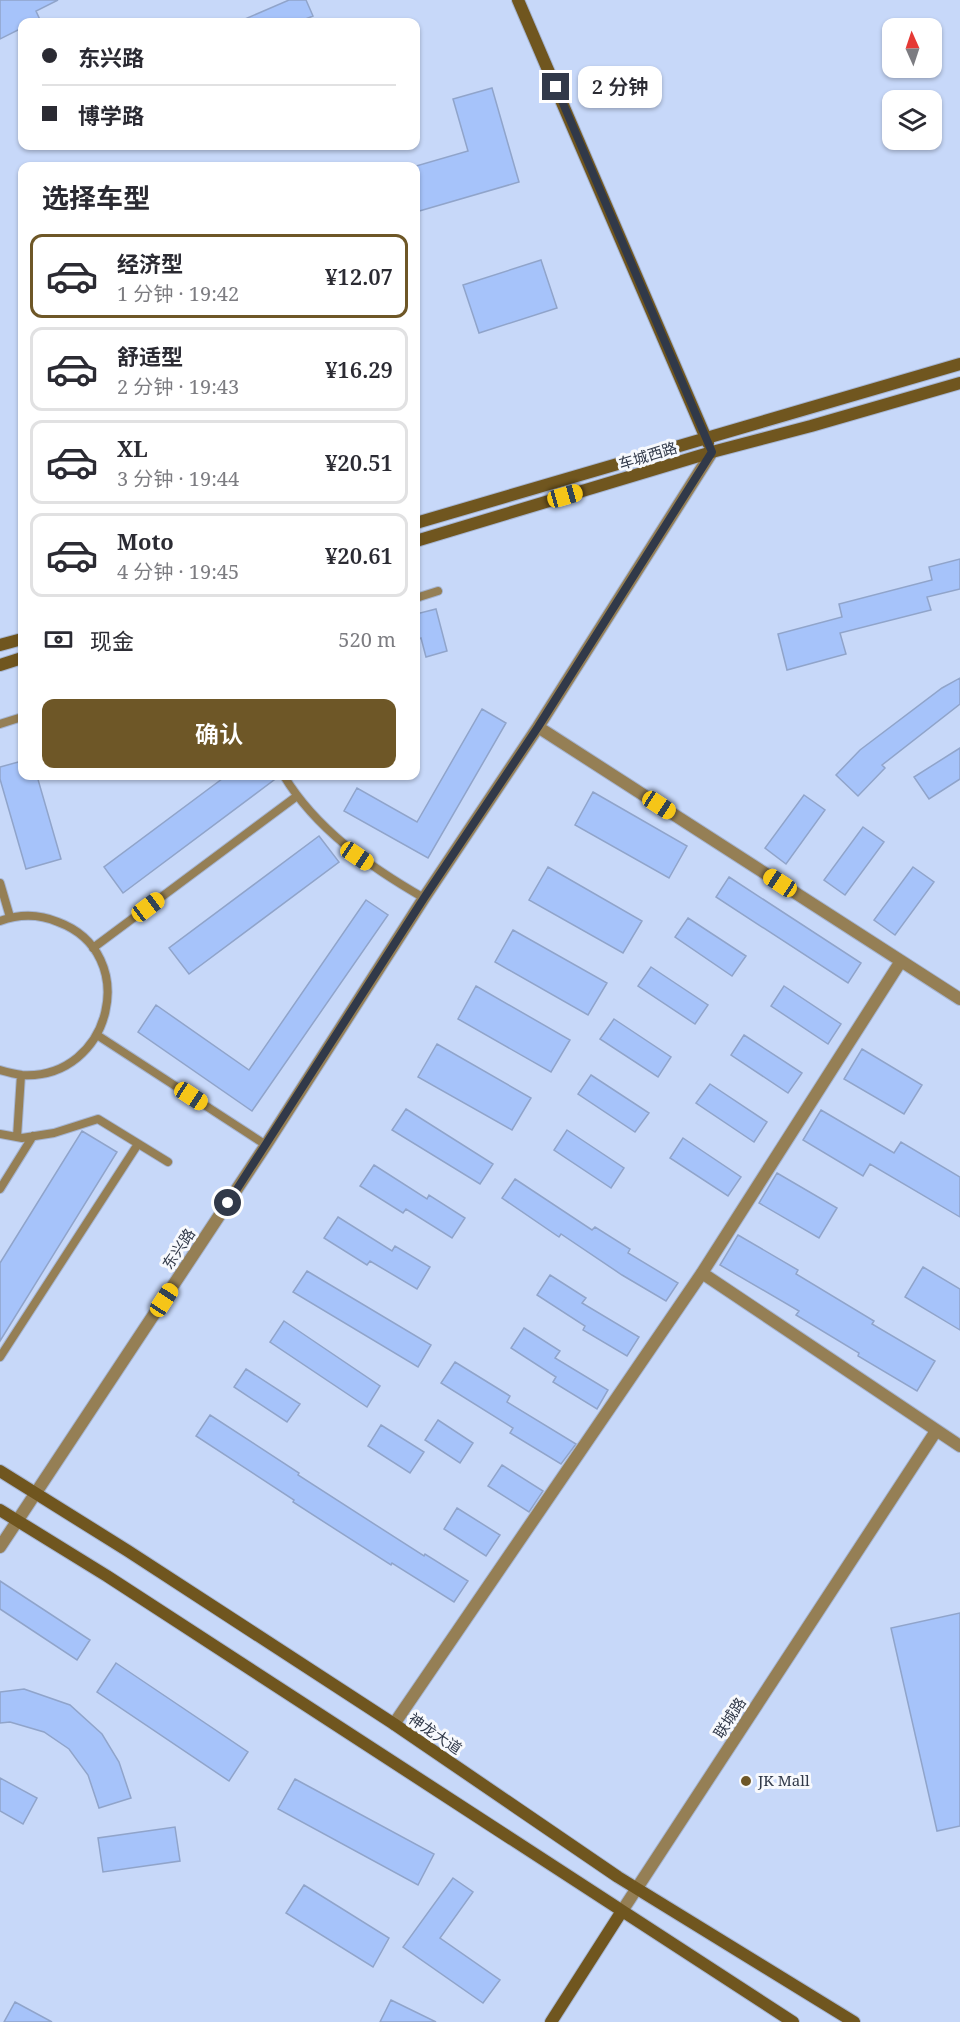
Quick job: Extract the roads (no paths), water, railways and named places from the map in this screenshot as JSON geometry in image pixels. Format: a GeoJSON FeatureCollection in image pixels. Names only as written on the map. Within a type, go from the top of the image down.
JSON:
{"type":"FeatureCollection","features":[{"type":"Feature","properties":{"kind":"main road"},"geometry":{"type":"LineString","coordinates":[[518,0],[712,452]]}},
{"type":"Feature","properties":{"kind":"main road","name":"车城西路"},"geometry":{"type":"LineString","coordinates":[[420,522],[960,364]]}},
{"type":"Feature","properties":{"kind":"main road","name":"车城西路"},"geometry":{"type":"LineString","coordinates":[[420,540],[712,452],[960,383]]}},
{"type":"Feature","properties":{"kind":"main road"},"geometry":{"type":"LineString","coordinates":[[0,645],[18,640]]}},
{"type":"Feature","properties":{"kind":"main road"},"geometry":{"type":"LineString","coordinates":[[0,665],[18,659]]}},
{"type":"Feature","properties":{"kind":"main road","name":"神龙大道"},"geometry":{"type":"LineString","coordinates":[[0,1471],[394,1724],[637,1888],[854,2022]]}},
{"type":"Feature","properties":{"kind":"main road"},"geometry":{"type":"LineString","coordinates":[[0,1509],[107,1576],[793,2022]]}},
{"type":"Feature","properties":{"kind":"main road","name":"联城路"},"geometry":{"type":"LineString","coordinates":[[551,2022],[622,1911]]}},
{"type":"Feature","properties":{"kind":"street","name":"东兴路"},"geometry":{"type":"LineString","coordinates":[[0,1547],[266,1145],[424,898],[538,727],[712,452]]}},
{"type":"Feature","properties":{"kind":"street"},"geometry":{"type":"LineString","coordinates":[[538,727],[960,999]]}},
{"type":"Feature","properties":{"kind":"street"},"geometry":{"type":"LineString","coordinates":[[394,1724],[702,1273],[901,961]]}},
{"type":"Feature","properties":{"kind":"street"},"geometry":{"type":"LineString","coordinates":[[702,1273],[960,1446]]}},
{"type":"Feature","properties":{"kind":"street","name":"联城路"},"geometry":{"type":"LineString","coordinates":[[622,1911],[936,1431]]}},
{"type":"Feature","properties":{"kind":"lane"},"geometry":{"type":"LineString","coordinates":[[420,597],[438,591]]}},
{"type":"Feature","properties":{"kind":"lane"},"geometry":{"type":"LineString","coordinates":[[0,724],[18,718]]}},
{"type":"Feature","properties":{"kind":"lane"},"geometry":{"type":"LineString","coordinates":[[287,780],[314,815],[357,856],[424,898]]}},
{"type":"Feature","properties":{"kind":"lane"},"geometry":{"type":"LineString","coordinates":[[93,948],[297,796]]}},
{"type":"Feature","properties":{"kind":"lane"},"geometry":{"type":"LineString","coordinates":[[0,883],[10,917]]}},
{"type":"Feature","properties":{"kind":"lane"},"geometry":{"type":"LineString","coordinates":[[0,921],[10,917],[29,915],[65,924],[80,934],[93,948],[102,964],[108,991],[105,1018],[97,1035],[87,1049],[73,1061],[57,1070],[39,1074],[21,1075],[0,1070]]}},
{"type":"Feature","properties":{"kind":"lane"},"geometry":{"type":"LineString","coordinates":[[97,1035],[266,1145]]}},
{"type":"Feature","properties":{"kind":"lane"},"geometry":{"type":"LineString","coordinates":[[17,1137],[21,1075]]}},
{"type":"Feature","properties":{"kind":"lane"},"geometry":{"type":"LineString","coordinates":[[0,1134],[17,1137],[54,1133],[98,1119],[168,1162]]}},
{"type":"Feature","properties":{"kind":"lane"},"geometry":{"type":"LineString","coordinates":[[0,1189],[33,1136]]}},
{"type":"Feature","properties":{"kind":"lane"},"geometry":{"type":"LineString","coordinates":[[0,1357],[138,1143]]}},
{"type":"Feature","properties":{"kind":"place","name":"JK Mall"},"geometry":{"type":"Point","coordinates":[746,1781]}}]}
